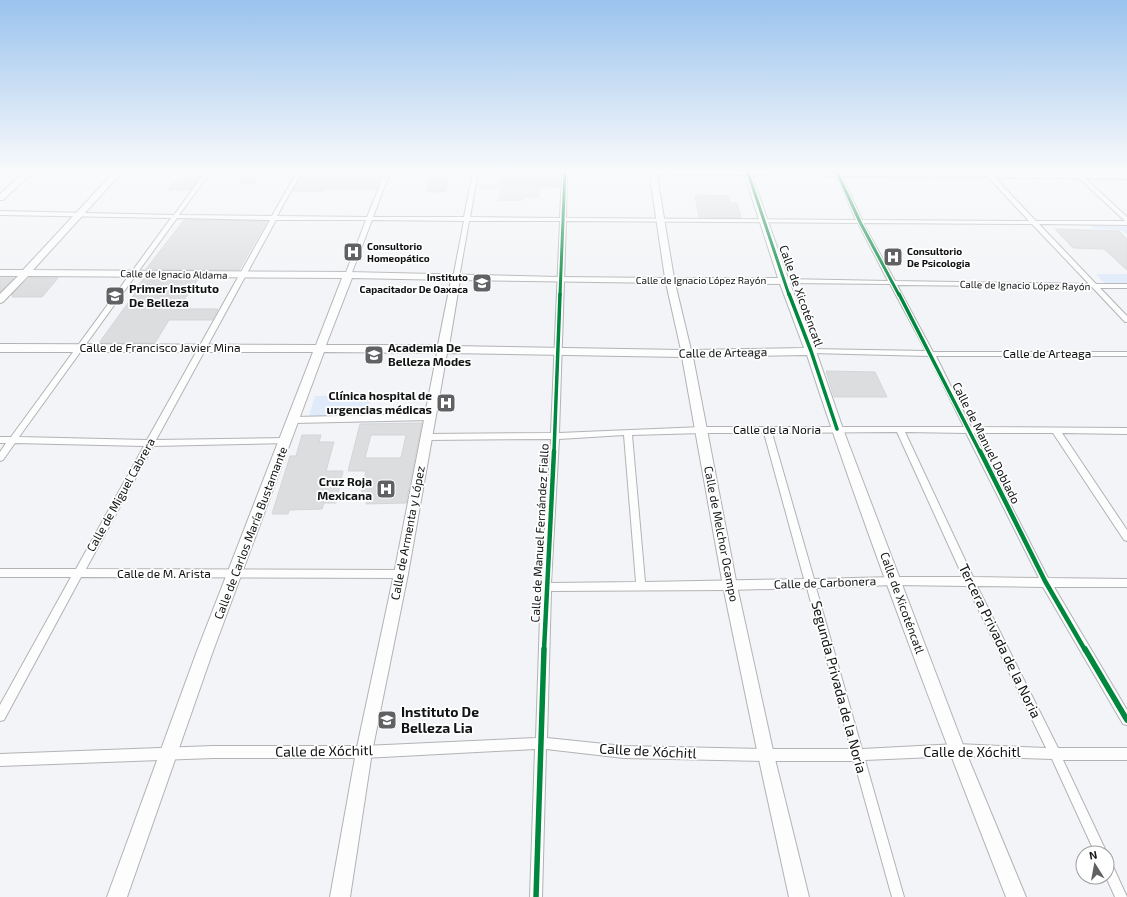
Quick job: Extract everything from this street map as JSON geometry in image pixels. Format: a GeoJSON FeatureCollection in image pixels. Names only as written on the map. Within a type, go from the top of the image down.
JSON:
{"type":"FeatureCollection","features":[{"type":"Feature","properties":{"kind":"street"},"geometry":{"type":"LineString","coordinates":[[0,300],[83,212]]}},
{"type":"Feature","properties":{"kind":"street"},"geometry":{"type":"LineString","coordinates":[[0,458],[178,212]]}},
{"type":"Feature","properties":{"kind":"street","name":"Calle de Miguel Cabrera"},"geometry":{"type":"LineString","coordinates":[[0,716],[276,212]]}},
{"type":"Feature","properties":{"kind":"street","name":"Calle de Carlos María Bustamante"},"geometry":{"type":"LineString","coordinates":[[117,897],[205,651],[372,212]]}},
{"type":"Feature","properties":{"kind":"street","name":"Calle de Armenta y López"},"geometry":{"type":"LineString","coordinates":[[340,897],[364,752],[401,574],[467,212]]}},
{"type":"Feature","properties":{"kind":"street","name":"Calle de Manuel Fernández Fiallo"},"geometry":{"type":"LineString","coordinates":[[536,897],[546,587],[555,436],[563,212]]}},
{"type":"Feature","properties":{"kind":"street","name":"Calle de Melchor Ocampo"},"geometry":{"type":"LineString","coordinates":[[659,212],[670,280],[702,430],[730,586],[766,755],[799,897]]}},
{"type":"Feature","properties":{"kind":"street","name":"Calle de Xicoténcatl"},"geometry":{"type":"LineString","coordinates":[[760,212],[811,351],[837,429],[957,750],[1016,897]]}},
{"type":"Feature","properties":{"kind":"street","name":"Calle de Manuel Doblado"},"geometry":{"type":"LineString","coordinates":[[856,212],[894,283],[1045,581],[1127,720]]}},
{"type":"Feature","properties":{"kind":"street"},"geometry":{"type":"LineString","coordinates":[[1025,212],[1127,320]]}},
{"type":"Feature","properties":{"kind":"street"},"geometry":{"type":"LineString","coordinates":[[1116,212],[1127,222]]}},
{"type":"Feature","properties":{"kind":"street"},"geometry":{"type":"LineString","coordinates":[[0,214],[660,221],[1127,222]]}},
{"type":"Feature","properties":{"kind":"street","name":"Calle de Ignacio Aldama"},"geometry":{"type":"LineString","coordinates":[[0,273],[348,275]]}},
{"type":"Feature","properties":{"kind":"street","name":"Calle de Ignacio López Rayón"},"geometry":{"type":"LineString","coordinates":[[348,275],[560,280],[784,280],[1127,286]]}},
{"type":"Feature","properties":{"kind":"street","name":"Calle de Francisco Javier Mina"},"geometry":{"type":"LineString","coordinates":[[0,348],[320,349]]}},
{"type":"Feature","properties":{"kind":"street","name":"Calle de Arteaga"},"geometry":{"type":"LineString","coordinates":[[320,349],[443,349],[687,354],[811,351],[930,354],[1127,354]]}},
{"type":"Feature","properties":{"kind":"street"},"geometry":{"type":"LineString","coordinates":[[294,420],[431,417]]}},
{"type":"Feature","properties":{"kind":"street","name":"Tercera Privada de la Noria"},"geometry":{"type":"LineString","coordinates":[[900,429],[970,582],[1056,754],[1097,845]]}},
{"type":"Feature","properties":{"kind":"street","name":"Calle de la Noria"},"geometry":{"type":"LineString","coordinates":[[427,436],[555,436],[702,430],[1127,430]]}},
{"type":"Feature","properties":{"kind":"street","name":"Segunda Privada de la Noria"},"geometry":{"type":"LineString","coordinates":[[767,430],[811,583],[856,755],[898,897]]}},
{"type":"Feature","properties":{"kind":"street"},"geometry":{"type":"LineString","coordinates":[[1056,430],[1127,537]]}},
{"type":"Feature","properties":{"kind":"street"},"geometry":{"type":"LineString","coordinates":[[628,432],[641,586]]}},
{"type":"Feature","properties":{"kind":"street"},"geometry":{"type":"LineString","coordinates":[[0,440],[151,443],[286,441]]}},
{"type":"Feature","properties":{"kind":"street","name":"Calle de M. Arista"},"geometry":{"type":"LineString","coordinates":[[0,573],[235,575],[401,574]]}},
{"type":"Feature","properties":{"kind":"street","name":"Calle de Carbonera"},"geometry":{"type":"LineString","coordinates":[[546,587],[730,586],[894,581],[1045,581],[1127,583]]}},
{"type":"Feature","properties":{"kind":"street","name":"Calle de Xóchitl"},"geometry":{"type":"LineString","coordinates":[[0,760],[169,753],[364,752],[542,743],[624,752],[766,755],[856,755],[957,750],[1056,754],[1127,754]]}},
{"type":"Feature","properties":{"kind":"street"},"geometry":{"type":"LineString","coordinates":[[1115,884],[1121,897]]}},
{"type":"Feature","properties":{"kind":"shaded area"},"geometry":{"type":"Polygon","coordinates":[[[1090,225],[1127,226],[1127,235],[1121,230],[1094,229],[1090,225]]]}},
{"type":"Feature","properties":{"kind":"shaded area"},"geometry":{"type":"Polygon","coordinates":[[[1096,274],[1127,274],[1127,283],[1104,283],[1096,274]]]}},
{"type":"Feature","properties":{"kind":"shaded area"},"geometry":{"type":"Polygon","coordinates":[[[371,395],[367,415],[309,416],[315,396],[371,395]]]}},
{"type":"Feature","properties":{"kind":"building"},"geometry":{"type":"Polygon","coordinates":[[[698,212],[739,212],[741,218],[699,217],[698,212]]]}},
{"type":"Feature","properties":{"kind":"building"},"geometry":{"type":"Polygon","coordinates":[[[184,220],[267,221],[239,270],[146,269],[184,220]]]}},
{"type":"Feature","properties":{"kind":"building"},"geometry":{"type":"Polygon","coordinates":[[[1055,229],[1119,231],[1127,239],[1127,270],[1104,249],[1073,248],[1055,229]]]}},
{"type":"Feature","properties":{"kind":"building"},"geometry":{"type":"Polygon","coordinates":[[[0,278],[14,278],[0,292],[0,278]]]}},
{"type":"Feature","properties":{"kind":"building"},"geometry":{"type":"Polygon","coordinates":[[[29,278],[58,278],[42,297],[12,297],[14,295],[11,295],[29,278]]]}},
{"type":"Feature","properties":{"kind":"building"},"geometry":{"type":"Polygon","coordinates":[[[144,278],[198,279],[178,309],[218,309],[212,320],[169,320],[155,343],[99,343],[136,292],[134,292],[144,278]]]}},
{"type":"Feature","properties":{"kind":"building"},"geometry":{"type":"Polygon","coordinates":[[[826,371],[875,372],[887,397],[834,397],[826,371]]]}},
{"type":"Feature","properties":{"kind":"building"},"geometry":{"type":"Polygon","coordinates":[[[422,423],[406,503],[366,504],[367,499],[360,499],[366,471],[348,471],[360,424],[422,423]],[[371,435],[365,458],[401,458],[406,435],[371,435]]]}},
{"type":"Feature","properties":{"kind":"building"},"geometry":{"type":"Polygon","coordinates":[[[302,435],[321,435],[319,442],[334,442],[326,471],[343,471],[336,503],[324,503],[322,509],[289,510],[288,514],[272,514],[290,456],[296,456],[302,435]]]}},
{"type":"Feature","properties":{"kind":"cycle path"},"geometry":{"type":"LineString","coordinates":[[536,897],[546,587],[555,436],[563,212]]}},
{"type":"Feature","properties":{"kind":"cycle path"},"geometry":{"type":"LineString","coordinates":[[761,212],[784,281],[811,351],[837,429]]}},
{"type":"Feature","properties":{"kind":"cycle path"},"geometry":{"type":"LineString","coordinates":[[855,212],[931,354],[1045,581],[1127,720]]}},
{"type":"Feature","properties":{"kind":"place","name":"Consultorio Homeopático"},"geometry":{"type":"Point","coordinates":[353,252]}},
{"type":"Feature","properties":{"kind":"place","name":"Consultorio De Psicologia"},"geometry":{"type":"Point","coordinates":[893,257]}},
{"type":"Feature","properties":{"kind":"place","name":"Instituto Capacitador De Oaxaca"},"geometry":{"type":"Point","coordinates":[482,283]}},
{"type":"Feature","properties":{"kind":"place","name":"Primer Instituto De Belleza"},"geometry":{"type":"Point","coordinates":[115,296]}},
{"type":"Feature","properties":{"kind":"place","name":"Academia De Belleza Modes"},"geometry":{"type":"Point","coordinates":[374,355]}},
{"type":"Feature","properties":{"kind":"place","name":"Clínica hospital de urgencias médicas"},"geometry":{"type":"Point","coordinates":[446,403]}},
{"type":"Feature","properties":{"kind":"place","name":"Cruz Roja Mexicana"},"geometry":{"type":"Point","coordinates":[386,489]}},
{"type":"Feature","properties":{"kind":"place","name":"Instituto De Belleza Lia"},"geometry":{"type":"Point","coordinates":[387,720]}}]}
